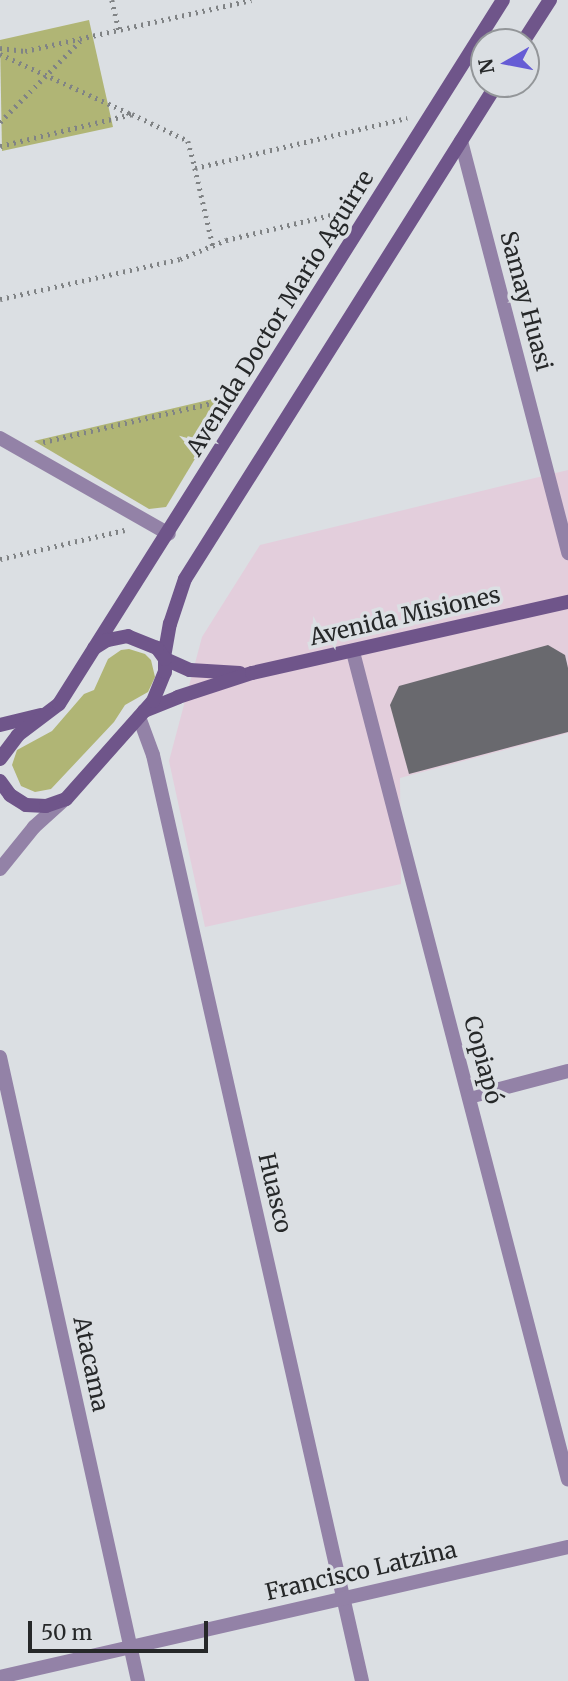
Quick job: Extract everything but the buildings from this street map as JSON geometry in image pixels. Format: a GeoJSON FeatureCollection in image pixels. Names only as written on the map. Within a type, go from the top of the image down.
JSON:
{"type":"FeatureCollection","features":[{"type":"Feature","properties":{"kind":"main road","name":"Avenida Doctor Mario Aguirre"},"geometry":{"type":"LineString","coordinates":[[55,709],[169,534],[503,0]]}},
{"type":"Feature","properties":{"kind":"main road"},"geometry":{"type":"LineString","coordinates":[[532,28],[550,0]]}},
{"type":"Feature","properties":{"kind":"main road"},"geometry":{"type":"LineString","coordinates":[[0,782],[10,795],[26,805],[46,806],[65,799],[141,714],[164,680],[170,625],[185,579],[488,98]]}},
{"type":"Feature","properties":{"kind":"main road","name":"Avenida Misiones"},"geometry":{"type":"LineString","coordinates":[[141,714],[178,696],[252,673],[568,602]]}},
{"type":"Feature","properties":{"kind":"main road","name":"Avenida Misiones"},"geometry":{"type":"LineString","coordinates":[[92,649],[107,640],[128,636],[146,641],[165,658],[190,670],[252,673]]}},
{"type":"Feature","properties":{"kind":"main road"},"geometry":{"type":"LineString","coordinates":[[0,725],[55,709]]}},
{"type":"Feature","properties":{"kind":"main road"},"geometry":{"type":"LineString","coordinates":[[0,759],[18,735],[55,709]]}},
{"type":"Feature","properties":{"kind":"street","name":"Samay Huasi"},"geometry":{"type":"LineString","coordinates":[[461,141],[568,553]]}},
{"type":"Feature","properties":{"kind":"street"},"geometry":{"type":"LineString","coordinates":[[0,438],[169,534]]}},
{"type":"Feature","properties":{"kind":"street","name":"Copiapó"},"geometry":{"type":"LineString","coordinates":[[354,652],[568,1480]]}},
{"type":"Feature","properties":{"kind":"street","name":"Huasco"},"geometry":{"type":"LineString","coordinates":[[141,714],[153,755],[362,1681]]}},
{"type":"Feature","properties":{"kind":"street"},"geometry":{"type":"LineString","coordinates":[[0,869],[34,827],[65,799]]}},
{"type":"Feature","properties":{"kind":"street","name":"Atacama"},"geometry":{"type":"LineString","coordinates":[[0,1057],[138,1681]]}},
{"type":"Feature","properties":{"kind":"street"},"geometry":{"type":"LineString","coordinates":[[469,1097],[568,1071]]}},
{"type":"Feature","properties":{"kind":"street","name":"Francisco Latzina"},"geometry":{"type":"LineString","coordinates":[[0,1677],[568,1547]]}},
{"type":"Feature","properties":{"kind":"path"},"geometry":{"type":"LineString","coordinates":[[112,0],[119,30]]}},
{"type":"Feature","properties":{"kind":"path"},"geometry":{"type":"LineString","coordinates":[[0,48],[25,51],[251,0]]}},
{"type":"Feature","properties":{"kind":"path"},"geometry":{"type":"LineString","coordinates":[[0,122],[85,37]]}},
{"type":"Feature","properties":{"kind":"path"},"geometry":{"type":"LineString","coordinates":[[0,54],[188,141],[213,246]]}},
{"type":"Feature","properties":{"kind":"path"},"geometry":{"type":"LineString","coordinates":[[195,168],[433,112]]}},
{"type":"Feature","properties":{"kind":"path"},"geometry":{"type":"LineString","coordinates":[[0,146],[132,114]]}},
{"type":"Feature","properties":{"kind":"path"},"geometry":{"type":"LineString","coordinates":[[0,299],[180,259],[213,246],[374,205]]}},
{"type":"Feature","properties":{"kind":"path"},"geometry":{"type":"LineString","coordinates":[[18,448],[257,393]]}},
{"type":"Feature","properties":{"kind":"path"},"geometry":{"type":"LineString","coordinates":[[0,558],[152,524]]}},
{"type":"Feature","properties":{"kind":"shaded area"},"geometry":{"type":"Polygon","coordinates":[[[568,470],[568,733],[400,778],[401,884],[205,927],[169,761],[202,637],[260,545],[568,470]]]}},
{"type":"Feature","properties":{"kind":"green space"},"geometry":{"type":"Polygon","coordinates":[[[89,20],[113,127],[2,151],[0,40],[89,20]]]}},
{"type":"Feature","properties":{"kind":"green space"},"geometry":{"type":"Polygon","coordinates":[[[234,394],[166,507],[149,509],[34,441],[234,394]]]}},
{"type":"Feature","properties":{"kind":"green space"},"geometry":{"type":"Polygon","coordinates":[[[129,649],[145,654],[151,660],[155,677],[148,692],[125,705],[114,722],[51,789],[35,792],[21,786],[12,765],[17,750],[52,731],[84,694],[94,690],[108,659],[121,650],[129,649]]]}}]}
